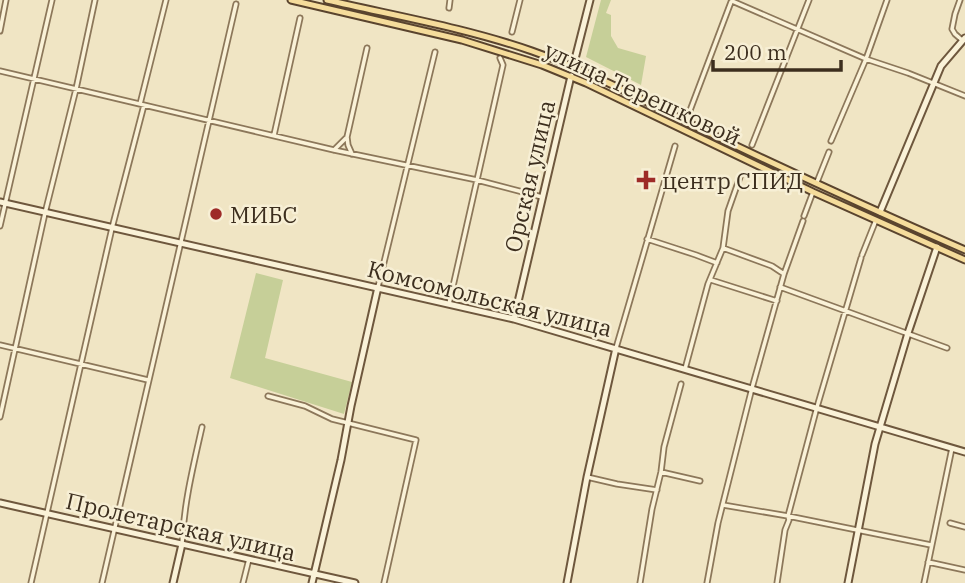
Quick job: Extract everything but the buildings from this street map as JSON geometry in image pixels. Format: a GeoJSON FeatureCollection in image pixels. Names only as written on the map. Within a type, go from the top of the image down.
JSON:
{"type":"FeatureCollection","features":[{"type":"Feature","properties":{"kind":"main road","name":"улица Терешковой"},"geometry":{"type":"LineString","coordinates":[[291,0],[462,40],[529,60],[570,76],[813,192],[965,260]]}},
{"type":"Feature","properties":{"kind":"main road","name":"улица Терешковой"},"geometry":{"type":"LineString","coordinates":[[327,0],[495,39],[573,67],[816,183],[965,250]]}},
{"type":"Feature","properties":{"kind":"main road","name":"Орская улица"},"geometry":{"type":"LineString","coordinates":[[514,319],[590,0]]}},
{"type":"Feature","properties":{"kind":"main road"},"geometry":{"type":"LineString","coordinates":[[880,212],[941,66],[963,39]]}},
{"type":"Feature","properties":{"kind":"main road","name":"Комсомольская улица"},"geometry":{"type":"LineString","coordinates":[[2,203],[514,319],[965,452]]}},
{"type":"Feature","properties":{"kind":"main road"},"geometry":{"type":"LineString","coordinates":[[848,583],[880,426],[937,247]]}},
{"type":"Feature","properties":{"kind":"main road"},"geometry":{"type":"LineString","coordinates":[[312,583],[378,287]]}},
{"type":"Feature","properties":{"kind":"main road"},"geometry":{"type":"LineString","coordinates":[[567,583],[616,348]]}},
{"type":"Feature","properties":{"kind":"main road","name":"Пролетарская улица"},"geometry":{"type":"LineString","coordinates":[[0,503],[355,583]]}},
{"type":"Feature","properties":{"kind":"main road"},"geometry":{"type":"LineString","coordinates":[[173,583],[182,544]]}},
{"type":"Feature","properties":{"kind":"street"},"geometry":{"type":"LineString","coordinates":[[0,31],[6,0]]}},
{"type":"Feature","properties":{"kind":"street"},"geometry":{"type":"LineString","coordinates":[[0,226],[2,203],[35,79],[52,0]]}},
{"type":"Feature","properties":{"kind":"street"},"geometry":{"type":"LineString","coordinates":[[0,417],[95,0]]}},
{"type":"Feature","properties":{"kind":"street"},"geometry":{"type":"LineString","coordinates":[[30,583],[166,0]]}},
{"type":"Feature","properties":{"kind":"street"},"geometry":{"type":"LineString","coordinates":[[449,8],[450,0]]}},
{"type":"Feature","properties":{"kind":"street"},"geometry":{"type":"LineString","coordinates":[[512,32],[520,0]]}},
{"type":"Feature","properties":{"kind":"street"},"geometry":{"type":"LineString","coordinates":[[752,145],[809,0]]}},
{"type":"Feature","properties":{"kind":"street"},"geometry":{"type":"LineString","coordinates":[[831,141],[866,59],[887,0]]}},
{"type":"Feature","properties":{"kind":"street"},"geometry":{"type":"LineString","coordinates":[[960,0],[952,29],[963,39]]}},
{"type":"Feature","properties":{"kind":"street"},"geometry":{"type":"LineString","coordinates":[[686,121],[732,1],[866,59],[965,96]]}},
{"type":"Feature","properties":{"kind":"street"},"geometry":{"type":"LineString","coordinates":[[102,583],[236,4]]}},
{"type":"Feature","properties":{"kind":"street"},"geometry":{"type":"LineString","coordinates":[[274,135],[300,18]]}},
{"type":"Feature","properties":{"kind":"street"},"geometry":{"type":"LineString","coordinates":[[352,154],[347,136],[367,48]]}},
{"type":"Feature","properties":{"kind":"street"},"geometry":{"type":"LineString","coordinates":[[378,287],[435,52]]}},
{"type":"Feature","properties":{"kind":"street"},"geometry":{"type":"LineString","coordinates":[[449,304],[503,65],[500,58]]}},
{"type":"Feature","properties":{"kind":"street"},"geometry":{"type":"LineString","coordinates":[[0,71],[542,197]]}},
{"type":"Feature","properties":{"kind":"street"},"geometry":{"type":"LineString","coordinates":[[334,150],[347,136]]}},
{"type":"Feature","properties":{"kind":"street"},"geometry":{"type":"LineString","coordinates":[[616,348],[675,146]]}},
{"type":"Feature","properties":{"kind":"street"},"geometry":{"type":"LineString","coordinates":[[816,183],[830,152]]}},
{"type":"Feature","properties":{"kind":"street"},"geometry":{"type":"LineString","coordinates":[[685,369],[707,289],[723,248],[728,211],[740,177]]}},
{"type":"Feature","properties":{"kind":"street"},"geometry":{"type":"LineString","coordinates":[[707,583],[713,543],[752,388],[784,274],[813,192]]}},
{"type":"Feature","properties":{"kind":"street"},"geometry":{"type":"LineString","coordinates":[[777,583],[788,516],[817,407],[861,257],[876,220]]}},
{"type":"Feature","properties":{"kind":"street"},"geometry":{"type":"LineString","coordinates":[[647,239],[717,264]]}},
{"type":"Feature","properties":{"kind":"street"},"geometry":{"type":"LineString","coordinates":[[723,248],[772,266],[784,274]]}},
{"type":"Feature","properties":{"kind":"street"},"geometry":{"type":"LineString","coordinates":[[711,280],[777,301]]}},
{"type":"Feature","properties":{"kind":"street"},"geometry":{"type":"LineString","coordinates":[[780,287],[947,348]]}},
{"type":"Feature","properties":{"kind":"street"},"geometry":{"type":"LineString","coordinates":[[0,345],[148,380]]}},
{"type":"Feature","properties":{"kind":"street"},"geometry":{"type":"LineString","coordinates":[[640,583],[664,447],[681,384]]}},
{"type":"Feature","properties":{"kind":"street"},"geometry":{"type":"LineString","coordinates":[[268,396],[305,406],[332,419],[416,440],[384,583]]}},
{"type":"Feature","properties":{"kind":"street"},"geometry":{"type":"LineString","coordinates":[[182,544],[188,485],[202,427]]}},
{"type":"Feature","properties":{"kind":"street"},"geometry":{"type":"LineString","coordinates":[[924,583],[952,448]]}},
{"type":"Feature","properties":{"kind":"street"},"geometry":{"type":"LineString","coordinates":[[661,472],[700,481]]}},
{"type":"Feature","properties":{"kind":"street"},"geometry":{"type":"LineString","coordinates":[[587,477],[657,490]]}},
{"type":"Feature","properties":{"kind":"street"},"geometry":{"type":"LineString","coordinates":[[723,505],[931,545]]}},
{"type":"Feature","properties":{"kind":"street"},"geometry":{"type":"LineString","coordinates":[[950,523],[965,527]]}},
{"type":"Feature","properties":{"kind":"street"},"geometry":{"type":"LineString","coordinates":[[243,583],[249,559]]}},
{"type":"Feature","properties":{"kind":"street"},"geometry":{"type":"LineString","coordinates":[[928,562],[965,570]]}},
{"type":"Feature","properties":{"kind":"green space"},"geometry":{"type":"Polygon","coordinates":[[[601,0],[611,0],[606,13],[611,15],[611,36],[618,48],[646,56],[641,85],[586,57],[601,0]]]}},
{"type":"Feature","properties":{"kind":"green space"},"geometry":{"type":"Polygon","coordinates":[[[256,273],[283,280],[265,358],[352,382],[344,414],[230,378],[256,273]]]}},
{"type":"Feature","properties":{"kind":"place","name":"центр СПИД"},"geometry":{"type":"Point","coordinates":[646,180]}},
{"type":"Feature","properties":{"kind":"place","name":"МИБС"},"geometry":{"type":"Point","coordinates":[216,214]}}]}
